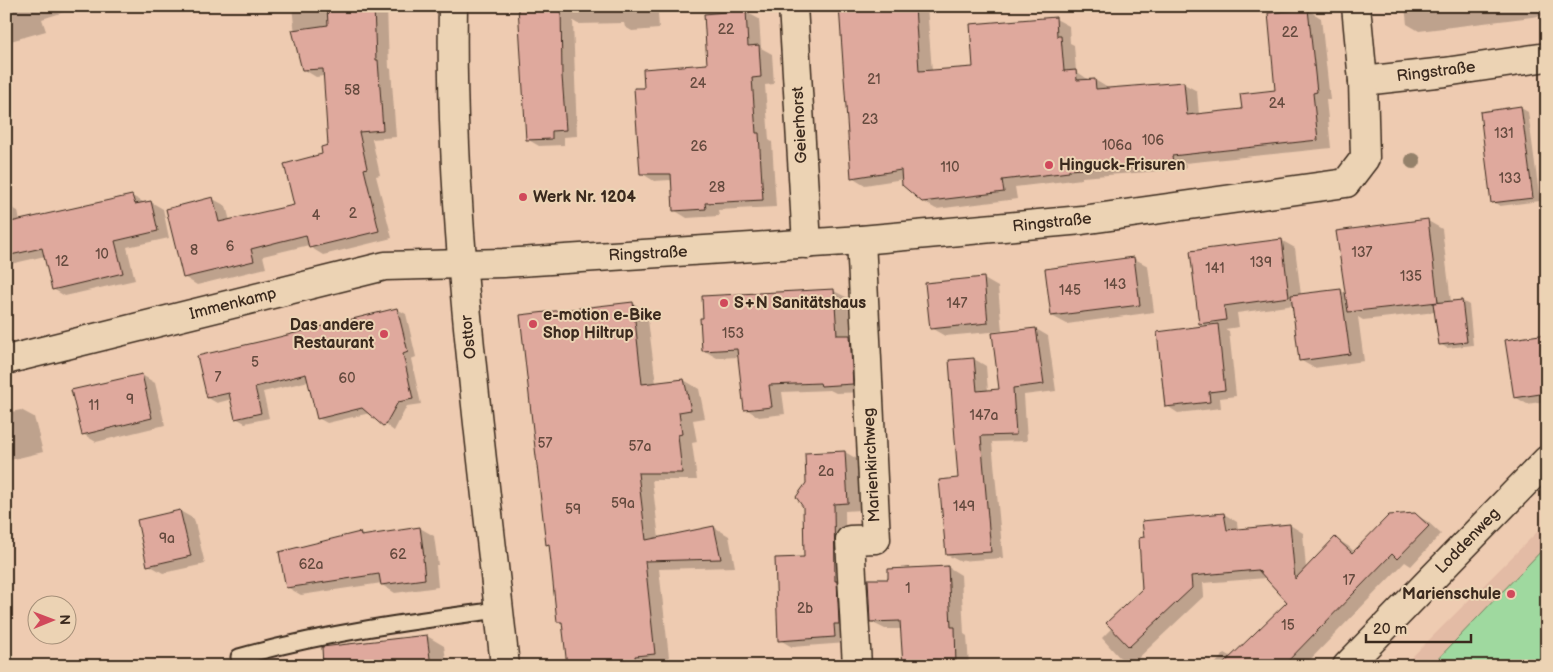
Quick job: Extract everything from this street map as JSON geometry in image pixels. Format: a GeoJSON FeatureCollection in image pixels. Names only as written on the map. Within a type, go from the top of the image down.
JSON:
{"type":"FeatureCollection","features":[{"type":"Feature","properties":{"kind":"street","name":"Osttor"},"geometry":{"type":"LineString","coordinates":[[453,6],[452,54],[462,264],[469,342],[506,666]]}},
{"type":"Feature","properties":{"kind":"street","name":"Geierhorst"},"geometry":{"type":"LineString","coordinates":[[793,6],[807,244]]}},
{"type":"Feature","properties":{"kind":"street"},"geometry":{"type":"LineString","coordinates":[[1356,6],[1363,81]]}},
{"type":"Feature","properties":{"kind":"street","name":"Ringstraße"},"geometry":{"type":"LineString","coordinates":[[462,264],[807,244],[1082,220],[1346,183],[1365,158],[1363,81],[1445,72],[1547,57]]}},
{"type":"Feature","properties":{"kind":"street","name":"Marienkirchweg"},"geometry":{"type":"LineString","coordinates":[[857,666],[850,540],[876,538],[861,240]]}},
{"type":"Feature","properties":{"kind":"street","name":"Immenkamp"},"geometry":{"type":"LineString","coordinates":[[6,360],[386,266],[462,264]]}},
{"type":"Feature","properties":{"kind":"street","name":"Loddenweg"},"geometry":{"type":"LineString","coordinates":[[1347,666],[1547,460]]}},
{"type":"Feature","properties":{"kind":"lane"},"geometry":{"type":"LineString","coordinates":[[240,657],[280,645],[350,632],[499,610]]}},
{"type":"Feature","properties":{"kind":"shaded area","name":"Marienschule"},"geometry":{"type":"Polygon","coordinates":[[[1547,522],[1547,666],[1403,666],[1547,522]]]}},
{"type":"Feature","properties":{"kind":"green space","name":"Marienschule"},"geometry":{"type":"Polygon","coordinates":[[[1547,545],[1547,666],[1433,666],[1432,665],[1547,545]]]}},
{"type":"Feature","properties":{"kind":"building"},"geometry":{"type":"Polygon","coordinates":[[[327,6],[374,6],[376,60],[378,60],[383,130],[359,132],[367,168],[364,169],[379,231],[309,248],[306,235],[251,249],[254,261],[183,278],[166,209],[213,197],[219,222],[294,205],[284,164],[322,154],[321,147],[328,145],[323,69],[302,70],[292,30],[328,25],[327,6]]]}},
{"type":"Feature","properties":{"kind":"building"},"geometry":{"type":"Polygon","coordinates":[[[518,6],[561,6],[562,76],[566,130],[552,131],[552,139],[526,140],[518,6]]]}},
{"type":"Feature","properties":{"kind":"building"},"geometry":{"type":"Polygon","coordinates":[[[839,6],[915,6],[919,71],[973,67],[970,24],[1056,17],[1057,36],[1061,36],[1064,71],[1076,70],[1077,80],[1095,79],[1096,89],[1184,82],[1187,115],[1242,109],[1240,94],[1275,90],[1268,13],[1308,9],[1317,92],[1313,93],[1318,140],[1172,156],[1173,162],[1069,170],[1069,172],[1002,180],[1004,192],[922,202],[902,185],[901,170],[851,178],[839,6]]]}},
{"type":"Feature","properties":{"kind":"building"},"geometry":{"type":"Polygon","coordinates":[[[746,10],[748,46],[759,45],[761,77],[752,78],[756,133],[759,133],[763,200],[705,203],[706,209],[673,211],[671,174],[640,174],[634,88],[644,88],[643,69],[707,64],[704,14],[746,10]]]}},
{"type":"Feature","properties":{"kind":"building"},"geometry":{"type":"Polygon","coordinates":[[[1521,106],[1533,198],[1491,203],[1480,112],[1521,106]]]}},
{"type":"Feature","properties":{"kind":"building"},"geometry":{"type":"Polygon","coordinates":[[[132,195],[135,204],[151,201],[158,231],[115,241],[123,273],[52,290],[42,248],[6,256],[6,223],[132,195]]]}},
{"type":"Feature","properties":{"kind":"building"},"geometry":{"type":"Polygon","coordinates":[[[1428,219],[1438,302],[1348,312],[1336,231],[1428,219]]]}},
{"type":"Feature","properties":{"kind":"building"},"geometry":{"type":"Polygon","coordinates":[[[1282,239],[1289,297],[1224,306],[1226,320],[1199,324],[1190,251],[1282,239]]]}},
{"type":"Feature","properties":{"kind":"building"},"geometry":{"type":"Polygon","coordinates":[[[1134,257],[1140,305],[1051,316],[1045,269],[1134,257]]]}},
{"type":"Feature","properties":{"kind":"building"},"geometry":{"type":"Polygon","coordinates":[[[984,277],[988,323],[930,329],[925,283],[984,277]]]}},
{"type":"Feature","properties":{"kind":"building"},"geometry":{"type":"Polygon","coordinates":[[[834,289],[837,335],[850,335],[853,384],[821,386],[820,383],[769,385],[772,407],[744,410],[737,349],[702,351],[700,318],[703,318],[702,296],[834,289]]]}},
{"type":"Feature","properties":{"kind":"building"},"geometry":{"type":"Polygon","coordinates":[[[1341,289],[1350,354],[1299,361],[1291,295],[1341,289]]]}},
{"type":"Feature","properties":{"kind":"building"},"geometry":{"type":"Polygon","coordinates":[[[1462,300],[1467,342],[1439,345],[1433,303],[1462,300]]]}},
{"type":"Feature","properties":{"kind":"building"},"geometry":{"type":"Polygon","coordinates":[[[633,302],[642,384],[684,379],[691,410],[679,412],[682,434],[678,435],[682,473],[638,473],[646,540],[714,526],[721,559],[645,561],[655,654],[635,656],[636,666],[567,666],[562,622],[557,622],[549,544],[546,545],[520,315],[633,302]]]}},
{"type":"Feature","properties":{"kind":"building"},"geometry":{"type":"Polygon","coordinates":[[[397,308],[408,352],[403,354],[413,399],[398,402],[384,427],[362,408],[317,419],[306,374],[255,387],[261,413],[235,419],[229,393],[207,398],[197,356],[397,308]]]}},
{"type":"Feature","properties":{"kind":"building"},"geometry":{"type":"Polygon","coordinates":[[[1218,324],[1225,390],[1209,392],[1210,402],[1165,407],[1157,332],[1218,324]]]}},
{"type":"Feature","properties":{"kind":"building"},"geometry":{"type":"Polygon","coordinates":[[[1036,328],[1044,384],[1013,388],[1016,435],[981,436],[991,552],[946,555],[939,480],[958,478],[949,360],[974,358],[977,391],[999,389],[992,333],[1036,328]]]}},
{"type":"Feature","properties":{"kind":"building"},"geometry":{"type":"Polygon","coordinates":[[[1547,334],[1547,393],[1514,398],[1505,340],[1547,334]]]}},
{"type":"Feature","properties":{"kind":"building"},"geometry":{"type":"Polygon","coordinates":[[[142,374],[152,418],[82,435],[71,390],[142,374]]]}},
{"type":"Feature","properties":{"kind":"building"},"geometry":{"type":"Polygon","coordinates":[[[845,451],[848,503],[834,504],[835,581],[837,581],[839,624],[834,624],[835,637],[778,641],[775,558],[804,557],[803,507],[796,497],[806,483],[805,453],[845,451]]]}},
{"type":"Feature","properties":{"kind":"building"},"geometry":{"type":"Polygon","coordinates":[[[180,510],[191,556],[147,566],[137,520],[180,510]]]}},
{"type":"Feature","properties":{"kind":"building"},"geometry":{"type":"Polygon","coordinates":[[[1224,513],[1227,530],[1290,524],[1295,579],[1335,537],[1352,553],[1389,515],[1415,513],[1429,526],[1397,559],[1392,554],[1283,666],[1221,666],[1287,602],[1258,570],[1191,576],[1192,588],[1129,647],[1106,623],[1142,589],[1139,538],[1144,537],[1142,521],[1224,513]]]}},
{"type":"Feature","properties":{"kind":"building"},"geometry":{"type":"Polygon","coordinates":[[[420,527],[425,579],[381,585],[379,574],[286,588],[279,552],[360,532],[361,536],[420,527]]]}},
{"type":"Feature","properties":{"kind":"building"},"geometry":{"type":"Polygon","coordinates":[[[948,566],[951,627],[955,627],[956,666],[903,666],[900,621],[870,622],[868,579],[888,579],[888,569],[948,566]]]}},
{"type":"Feature","properties":{"kind":"building"},"geometry":{"type":"Polygon","coordinates":[[[427,635],[431,666],[323,666],[322,647],[427,635]]]}},
{"type":"Feature","properties":{"kind":"place","name":"Hinguck-Frisuren"},"geometry":{"type":"Point","coordinates":[1049,165]}},
{"type":"Feature","properties":{"kind":"place","name":"Werk Nr. 1204"},"geometry":{"type":"Point","coordinates":[523,197]}},
{"type":"Feature","properties":{"kind":"place","name":"S+N Sanitätshaus"},"geometry":{"type":"Point","coordinates":[724,303]}},
{"type":"Feature","properties":{"kind":"place","name":"e-motion e-Bike Shop Hiltrup"},"geometry":{"type":"Point","coordinates":[533,324]}},
{"type":"Feature","properties":{"kind":"place","name":"Das andere Restaurant"},"geometry":{"type":"Point","coordinates":[384,334]}},
{"type":"Feature","properties":{"kind":"place","name":"Marienschule"},"geometry":{"type":"Point","coordinates":[1511,594]}}]}
